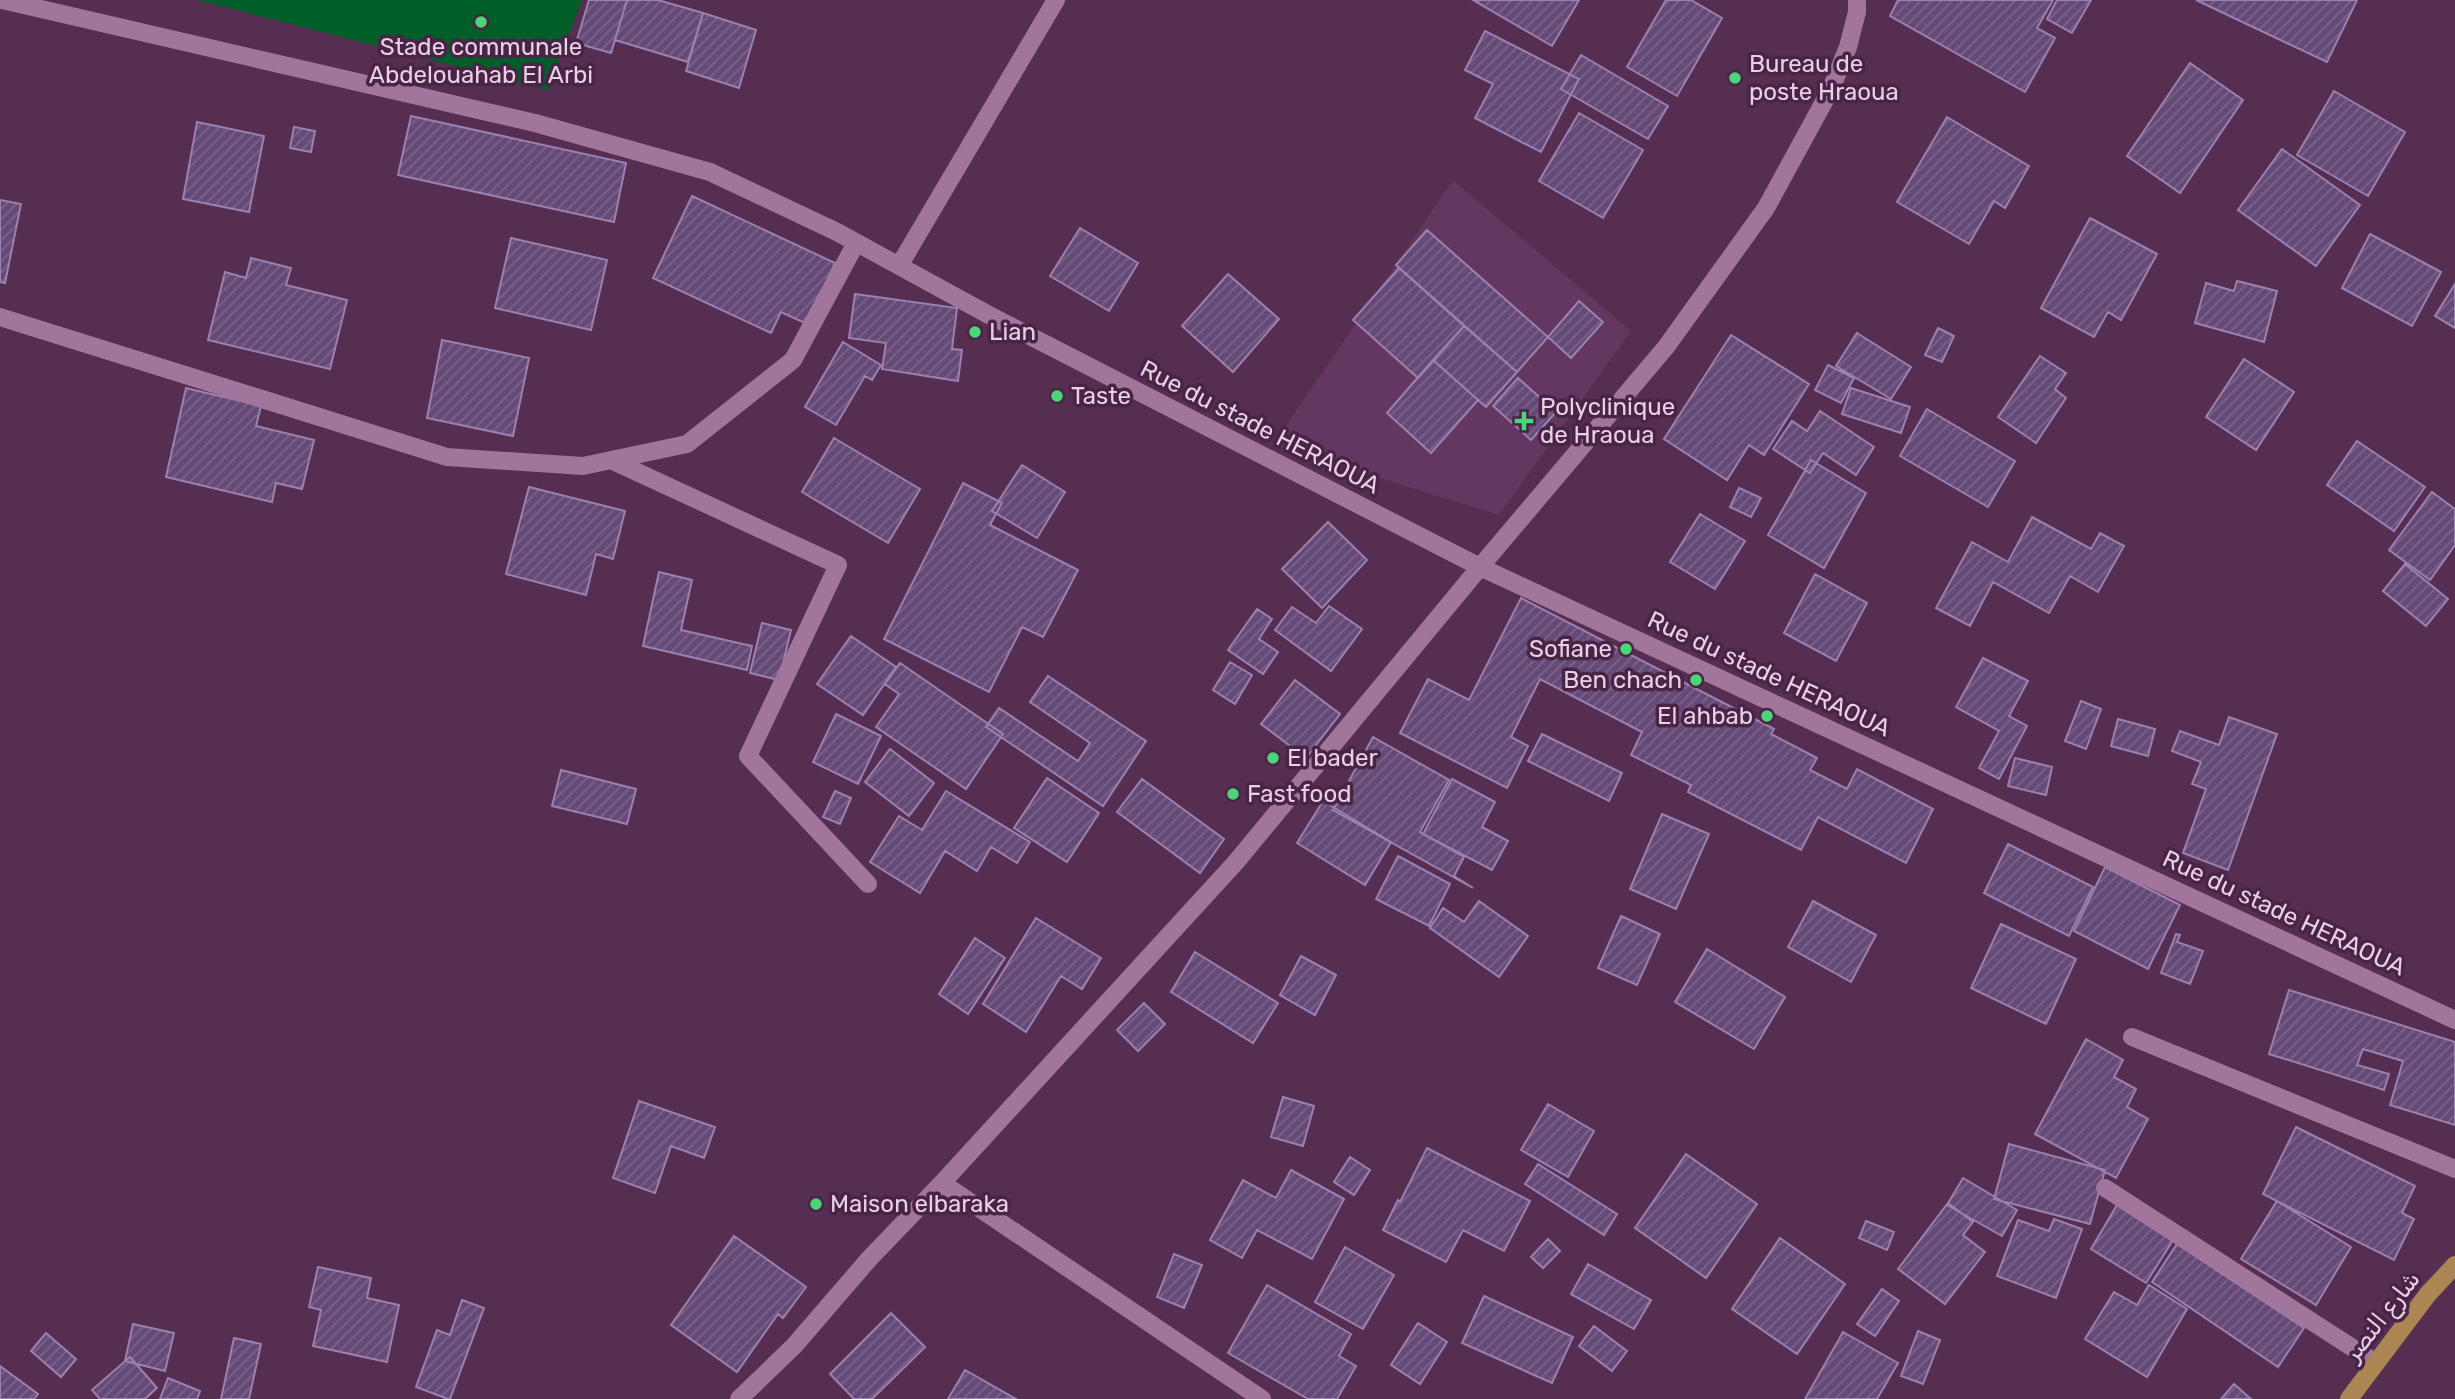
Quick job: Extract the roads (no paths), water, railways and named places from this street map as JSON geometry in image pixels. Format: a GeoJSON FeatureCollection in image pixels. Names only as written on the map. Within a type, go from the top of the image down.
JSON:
{"type":"FeatureCollection","features":[{"type":"Feature","properties":{"kind":"main road","name":"شارع النصر"},"geometry":{"type":"LineString","coordinates":[[2349,1399],[2428,1294],[2455,1265]]}},
{"type":"Feature","properties":{"kind":"street","name":"Rue du stade HERAOUA"},"geometry":{"type":"LineString","coordinates":[[2,0],[535,123],[710,172],[856,243],[1480,567],[2455,1020]]}},
{"type":"Feature","properties":{"kind":"street"},"geometry":{"type":"LineString","coordinates":[[899,266],[1056,0]]}},
{"type":"Feature","properties":{"kind":"street"},"geometry":{"type":"LineString","coordinates":[[739,1399],[794,1346],[869,1259],[1236,862],[1666,347],[1766,208],[1831,89],[1848,47],[1857,12],[1857,0]]}},
{"type":"Feature","properties":{"kind":"street"},"geometry":{"type":"LineString","coordinates":[[0,317],[447,457],[583,466],[687,444],[793,359],[856,243]]}},
{"type":"Feature","properties":{"kind":"street"},"geometry":{"type":"LineString","coordinates":[[611,460],[838,565],[747,756],[868,884]]}},
{"type":"Feature","properties":{"kind":"street"},"geometry":{"type":"LineString","coordinates":[[2132,1037],[2455,1169]]}},
{"type":"Feature","properties":{"kind":"street"},"geometry":{"type":"LineString","coordinates":[[942,1183],[1262,1399]]}},
{"type":"Feature","properties":{"kind":"street"},"geometry":{"type":"LineString","coordinates":[[2105,1188],[2376,1363]]}},
{"type":"Feature","properties":{"kind":"place","name":"Stade communale Abdelouahab El Arbi"},"geometry":{"type":"Point","coordinates":[481,22]}},
{"type":"Feature","properties":{"kind":"place","name":"Bureau de poste Hraoua"},"geometry":{"type":"Point","coordinates":[1735,78]}},
{"type":"Feature","properties":{"kind":"place","name":"Lian"},"geometry":{"type":"Point","coordinates":[975,332]}},
{"type":"Feature","properties":{"kind":"place","name":"Taste"},"geometry":{"type":"Point","coordinates":[1057,396]}},
{"type":"Feature","properties":{"kind":"place","name":"Polyclinique de Hraoua"},"geometry":{"type":"Point","coordinates":[1524,421]}},
{"type":"Feature","properties":{"kind":"place","name":"Sofiane"},"geometry":{"type":"Point","coordinates":[1626,649]}},
{"type":"Feature","properties":{"kind":"place","name":"Ben chach"},"geometry":{"type":"Point","coordinates":[1696,680]}},
{"type":"Feature","properties":{"kind":"place","name":"El ahbab"},"geometry":{"type":"Point","coordinates":[1767,716]}},
{"type":"Feature","properties":{"kind":"place","name":"El bader"},"geometry":{"type":"Point","coordinates":[1273,758]}},
{"type":"Feature","properties":{"kind":"place","name":"Fast food"},"geometry":{"type":"Point","coordinates":[1233,794]}},
{"type":"Feature","properties":{"kind":"place","name":"Maison elbaraka"},"geometry":{"type":"Point","coordinates":[816,1204]}}]}
